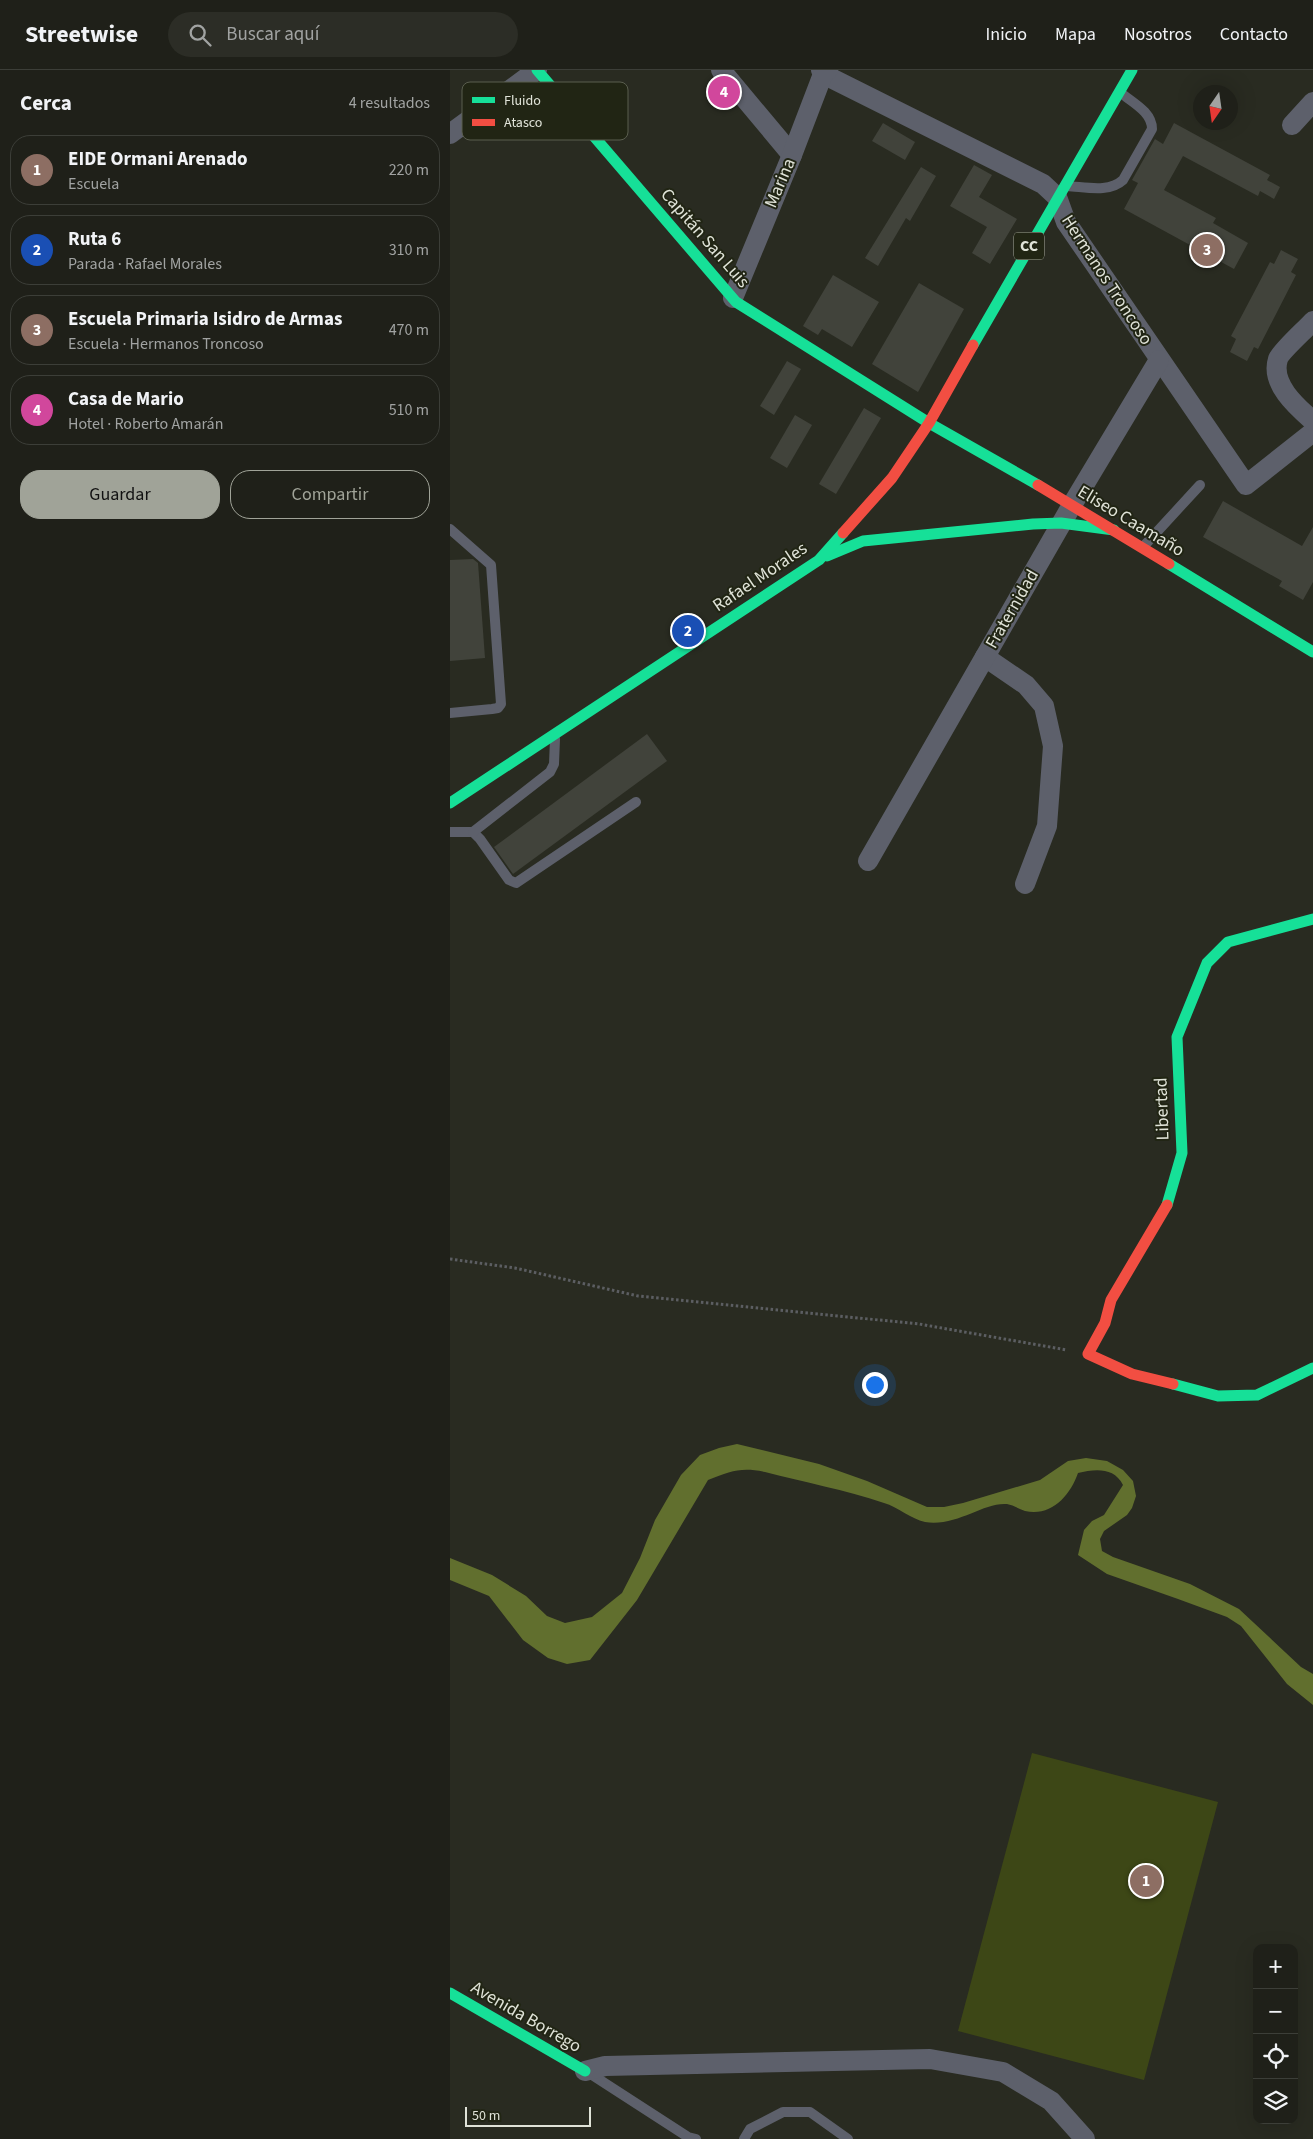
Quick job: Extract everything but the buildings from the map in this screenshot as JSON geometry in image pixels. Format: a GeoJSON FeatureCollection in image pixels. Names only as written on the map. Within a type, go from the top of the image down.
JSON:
{"type":"FeatureCollection","features":[{"type":"Feature","properties":{"kind":"main road","name":"Capitán San Luis"},"geometry":{"type":"LineString","coordinates":[[537,70],[547,82]]}},
{"type":"Feature","properties":{"kind":"main road","name":"CC"},"geometry":{"type":"LineString","coordinates":[[929,423],[1060,191],[1132,70]]}},
{"type":"Feature","properties":{"kind":"main road","name":"Capitán San Luis"},"geometry":{"type":"LineString","coordinates":[[597,140],[736,302],[929,423]]}},
{"type":"Feature","properties":{"kind":"main road","name":"Eliseo Caamaño"},"geometry":{"type":"LineString","coordinates":[[929,423],[1114,530],[1313,652]]}},
{"type":"Feature","properties":{"kind":"main road","name":"Rafael Morales"},"geometry":{"type":"LineString","coordinates":[[450,803],[819,560],[892,478],[929,423]]}},
{"type":"Feature","properties":{"kind":"main road"},"geometry":{"type":"LineString","coordinates":[[819,560],[863,541],[1033,524],[1061,523],[1114,530]]}},
{"type":"Feature","properties":{"kind":"main road","name":"Libertad"},"geometry":{"type":"LineString","coordinates":[[1088,1354],[1105,1323],[1111,1300],[1132,1262],[1164,1214],[1172,1194],[1182,1153],[1177,1037],[1207,963],[1228,942],[1313,919]]}},
{"type":"Feature","properties":{"kind":"main road"},"geometry":{"type":"LineString","coordinates":[[1088,1354],[1132,1374],[1218,1396],[1257,1395],[1313,1368]]}},
{"type":"Feature","properties":{"kind":"main road","name":"Avenida Borrego"},"geometry":{"type":"LineString","coordinates":[[450,1993],[585,2071]]}},
{"type":"Feature","properties":{"kind":"street"},"geometry":{"type":"LineString","coordinates":[[521,82],[537,70]]}},
{"type":"Feature","properties":{"kind":"street"},"geometry":{"type":"LineString","coordinates":[[722,70],[792,155]]}},
{"type":"Feature","properties":{"kind":"street","name":"Marina"},"geometry":{"type":"LineString","coordinates":[[732,298],[792,155],[824,71]]}},
{"type":"Feature","properties":{"kind":"street","name":"Hermanos Troncoso"},"geometry":{"type":"LineString","coordinates":[[824,71],[1060,191],[1066,222],[1246,485],[1313,432]]}},
{"type":"Feature","properties":{"kind":"street"},"geometry":{"type":"LineString","coordinates":[[1292,125],[1313,102]]}},
{"type":"Feature","properties":{"kind":"street"},"geometry":{"type":"LineString","coordinates":[[450,134],[462,125]]}},
{"type":"Feature","properties":{"kind":"street"},"geometry":{"type":"LineString","coordinates":[[1313,321],[1278,358],[1277,376],[1284,392],[1313,421]]}},
{"type":"Feature","properties":{"kind":"street","name":"Fraternidad"},"geometry":{"type":"LineString","coordinates":[[868,861],[1061,523],[1159,360]]}},
{"type":"Feature","properties":{"kind":"street"},"geometry":{"type":"LineString","coordinates":[[985,657],[1026,685],[1044,706],[1053,746],[1047,826],[1025,884]]}},
{"type":"Feature","properties":{"kind":"street"},"geometry":{"type":"LineString","coordinates":[[585,2071],[605,2066],[930,2059],[1003,2072],[1051,2101],[1085,2139]]}},
{"type":"Feature","properties":{"kind":"lane"},"geometry":{"type":"LineString","coordinates":[[1060,191],[1110,188],[1117,186],[1124,180],[1152,129],[1152,120],[1119,91]]}},
{"type":"Feature","properties":{"kind":"lane"},"geometry":{"type":"LineString","coordinates":[[1142,548],[1200,486]]}},
{"type":"Feature","properties":{"kind":"lane"},"geometry":{"type":"LineString","coordinates":[[450,529],[491,565],[501,704],[498,708],[492,710],[450,713]]}},
{"type":"Feature","properties":{"kind":"lane"},"geometry":{"type":"LineString","coordinates":[[450,832],[473,832],[550,772],[554,764],[556,733]]}},
{"type":"Feature","properties":{"kind":"lane"},"geometry":{"type":"LineString","coordinates":[[473,832],[480,839],[508,880],[516,883],[636,802]]}},
{"type":"Feature","properties":{"kind":"lane"},"geometry":{"type":"LineString","coordinates":[[585,2071],[688,2137],[696,2139]]}},
{"type":"Feature","properties":{"kind":"lane"},"geometry":{"type":"LineString","coordinates":[[744,2139],[750,2128],[783,2112],[810,2112],[848,2139]]}},
{"type":"Feature","properties":{"kind":"path"},"geometry":{"type":"LineString","coordinates":[[450,1259],[515,1268],[638,1296],[919,1324],[1088,1354]]}},
{"type":"Feature","properties":{"kind":"shaded area"},"geometry":{"type":"Polygon","coordinates":[[[737,1444],[819,1464],[867,1481],[927,1507],[944,1507],[963,1503],[1040,1480],[1068,1461],[1086,1458],[1107,1461],[1123,1470],[1133,1481],[1136,1496],[1132,1508],[1127,1515],[1104,1531],[1100,1539],[1102,1551],[1113,1557],[1190,1584],[1239,1609],[1301,1667],[1313,1674],[1313,1705],[1287,1684],[1241,1626],[1227,1617],[1107,1574],[1078,1555],[1084,1530],[1092,1521],[1104,1515],[1123,1485],[1115,1475],[1104,1471],[1097,1470],[1078,1473],[1065,1497],[1051,1508],[1043,1511],[1025,1511],[1007,1504],[998,1504],[959,1518],[937,1523],[925,1522],[869,1498],[765,1472],[742,1470],[723,1474],[708,1480],[637,1600],[590,1660],[567,1664],[548,1658],[523,1640],[489,1596],[450,1580],[450,1558],[492,1575],[526,1596],[547,1616],[565,1623],[592,1617],[622,1593],[640,1558],[655,1520],[681,1475],[700,1455],[737,1444]]]}},
{"type":"Feature","properties":{"kind":"shaded area"},"geometry":{"type":"Polygon","coordinates":[[[1032,1753],[1218,1802],[1144,2080],[958,2031],[1032,1753]]]}},
{"type":"Feature","properties":{"kind":"traffic: fast"},"geometry":{"type":"LineString","coordinates":[[537,70],[547,82]]}},
{"type":"Feature","properties":{"kind":"traffic: fast"},"geometry":{"type":"LineString","coordinates":[[973,345],[1132,70]]}},
{"type":"Feature","properties":{"kind":"traffic: fast"},"geometry":{"type":"LineString","coordinates":[[597,140],[736,302],[929,423],[1038,485]]}},
{"type":"Feature","properties":{"kind":"traffic: fast"},"geometry":{"type":"LineString","coordinates":[[827,556],[863,541],[1033,524],[1061,523],[1114,530]]}},
{"type":"Feature","properties":{"kind":"traffic: fast"},"geometry":{"type":"LineString","coordinates":[[450,803],[819,560],[843,533]]}},
{"type":"Feature","properties":{"kind":"traffic: fast"},"geometry":{"type":"LineString","coordinates":[[1169,564],[1313,652]]}},
{"type":"Feature","properties":{"kind":"traffic: fast"},"geometry":{"type":"LineString","coordinates":[[1167,1205],[1182,1153],[1177,1037],[1207,963],[1228,942],[1313,919]]}},
{"type":"Feature","properties":{"kind":"traffic: fast"},"geometry":{"type":"LineString","coordinates":[[1173,1384],[1218,1396],[1257,1395],[1313,1368]]}},
{"type":"Feature","properties":{"kind":"traffic: fast"},"geometry":{"type":"LineString","coordinates":[[450,1993],[585,2071]]}},
{"type":"Feature","properties":{"kind":"traffic: jam"},"geometry":{"type":"LineString","coordinates":[[843,533],[892,478],[929,423],[973,345]]}},
{"type":"Feature","properties":{"kind":"traffic: jam"},"geometry":{"type":"LineString","coordinates":[[1038,485],[1169,564]]}},
{"type":"Feature","properties":{"kind":"traffic: jam"},"geometry":{"type":"LineString","coordinates":[[1167,1205],[1111,1300],[1105,1323],[1088,1354],[1132,1374],[1173,1384]]}},
{"type":"Feature","properties":{"kind":"place","name":"Casa de Mario"},"geometry":{"type":"Point","coordinates":[724,92]}},
{"type":"Feature","properties":{"kind":"place","name":"Escuela Primaria Isidro de Armas"},"geometry":{"type":"Point","coordinates":[1207,250]}},
{"type":"Feature","properties":{"kind":"place","name":"Ruta 6"},"geometry":{"type":"Point","coordinates":[688,631]}},
{"type":"Feature","properties":{"kind":"place","name":"EIDE Ormani Arenado"},"geometry":{"type":"Point","coordinates":[1146,1881]}}]}
